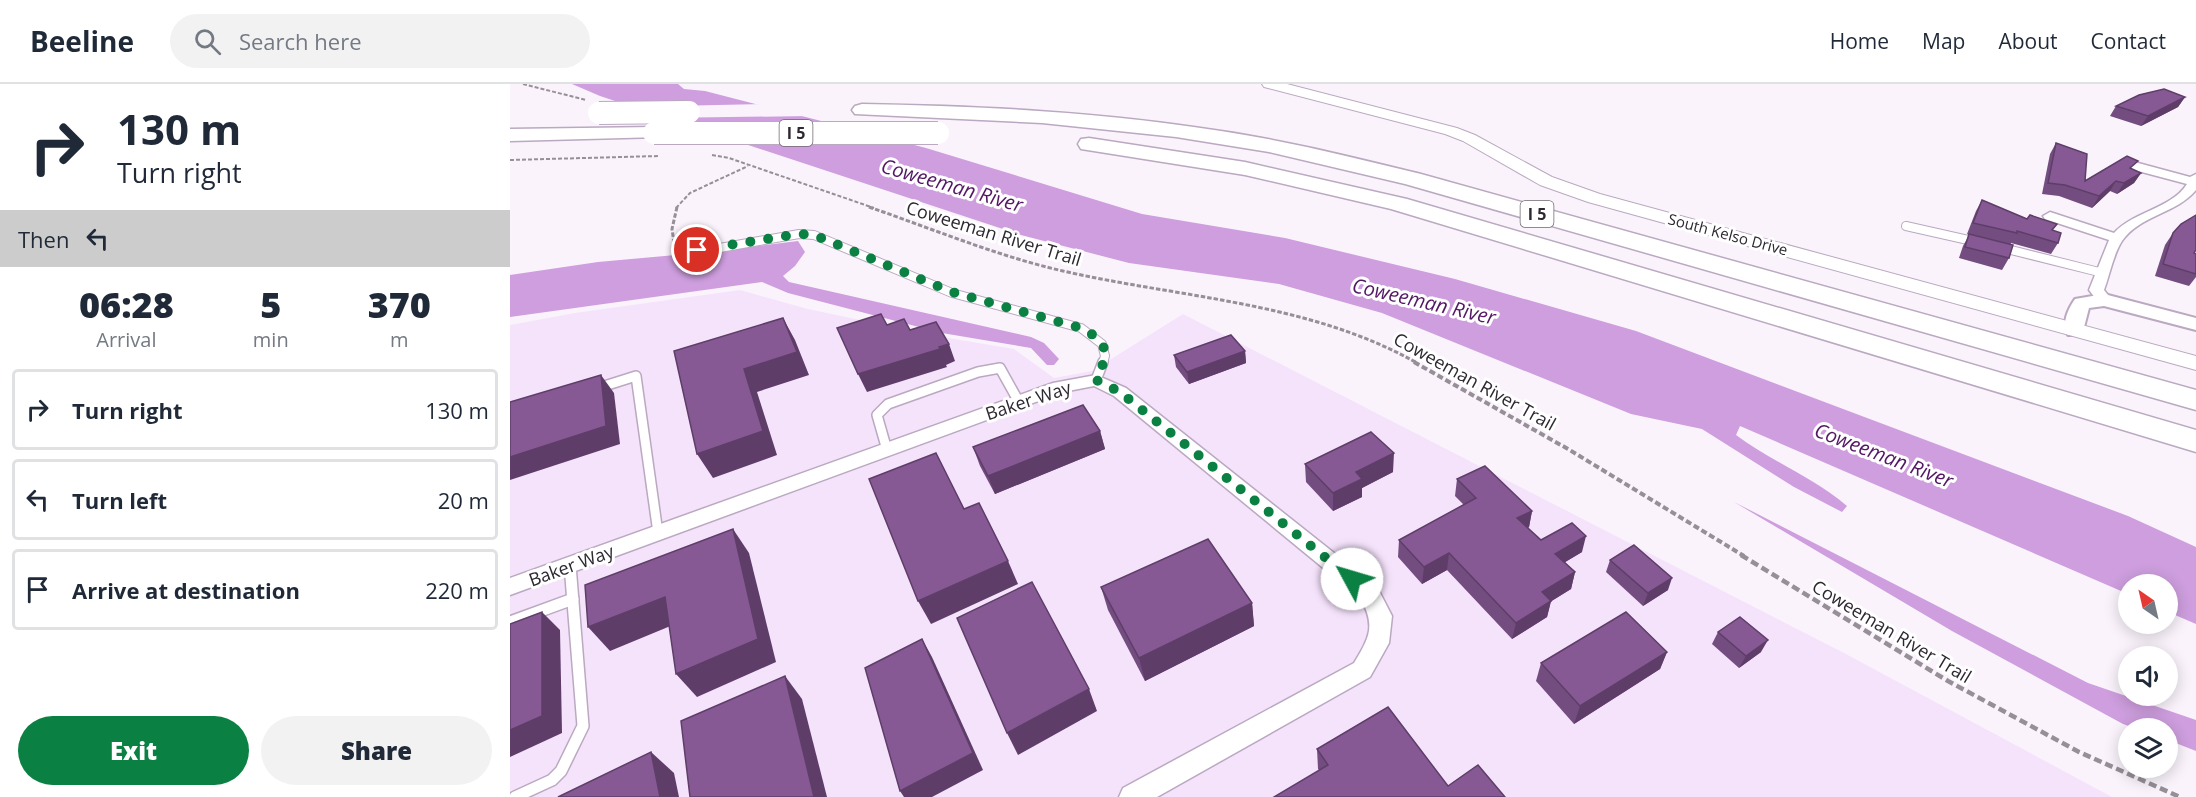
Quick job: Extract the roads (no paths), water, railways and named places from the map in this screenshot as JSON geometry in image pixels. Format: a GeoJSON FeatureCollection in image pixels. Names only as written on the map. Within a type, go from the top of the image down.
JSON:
{"type":"FeatureCollection","features":[{"type":"Feature","properties":{"kind":"highway","name":"I 5"},"geometry":{"type":"LineString","coordinates":[[850,111],[919,111],[1065,119],[1219,137],[1315,155],[1413,179],[2196,400]]}},
{"type":"Feature","properties":{"kind":"highway"},"geometry":{"type":"LineString","coordinates":[[576,114],[706,112]]}},
{"type":"Feature","properties":{"kind":"highway","name":"I 5"},"geometry":{"type":"LineString","coordinates":[[510,135],[938,133],[1037,138],[1119,147],[1229,165],[1330,186],[1399,204],[2196,441]]}},
{"type":"Feature","properties":{"kind":"main road","name":"South Kelso Drive"},"geometry":{"type":"LineString","coordinates":[[1269,84],[1451,131],[1469,138],[1528,173],[1576,192],[2196,363]]}},
{"type":"Feature","properties":{"kind":"street"},"geometry":{"type":"LineString","coordinates":[[2104,300],[2096,290],[2117,238],[2136,220],[2179,200],[2192,189],[2195,180],[2127,164]]}},
{"type":"Feature","properties":{"kind":"street"},"geometry":{"type":"LineString","coordinates":[[2050,216],[2117,238]]}},
{"type":"Feature","properties":{"kind":"street"},"geometry":{"type":"LineString","coordinates":[[2075,331],[2076,315],[2082,303],[2104,300],[2196,324]]}},
{"type":"Feature","properties":{"kind":"street","name":"Baker Way"},"geometry":{"type":"LineString","coordinates":[[510,587],[1059,387],[1096,380],[1120,392],[1370,593],[1382,616],[1378,643],[1362,670],[1131,797]]}},
{"type":"Feature","properties":{"kind":"lane"},"geometry":{"type":"LineString","coordinates":[[1906,226],[2103,273]]}},
{"type":"Feature","properties":{"kind":"lane"},"geometry":{"type":"LineString","coordinates":[[714,249],[799,234],[814,235],[952,292],[1081,328],[1095,335],[1105,350],[1106,359],[1096,380]]}},
{"type":"Feature","properties":{"kind":"lane"},"geometry":{"type":"LineString","coordinates":[[887,450],[877,415],[888,404],[978,372],[1000,368],[1019,402]]}},
{"type":"Feature","properties":{"kind":"lane"},"geometry":{"type":"LineString","coordinates":[[590,391],[636,376],[658,533]]}},
{"type":"Feature","properties":{"kind":"lane"},"geometry":{"type":"LineString","coordinates":[[515,797],[552,780],[561,771],[583,726],[570,565]]}},
{"type":"Feature","properties":{"kind":"lane"},"geometry":{"type":"LineString","coordinates":[[510,622],[573,598]]}},
{"type":"Feature","properties":{"kind":"water","name":"Coweeman River"},"geometry":{"type":"Polygon","coordinates":[[[572,84],[678,84],[684,89],[705,91],[926,148],[1142,214],[1285,238],[1455,279],[1636,331],[2128,516],[2196,547],[2196,624],[2178,616],[2178,574],[2118,574],[2118,590],[1740,426],[1736,435],[1821,487],[1847,506],[1842,512],[1794,487],[1702,429],[1631,414],[1382,313],[1279,284],[1129,263],[1021,235],[600,96],[572,84]]]}},
{"type":"Feature","properties":{"kind":"water"},"geometry":{"type":"Polygon","coordinates":[[[798,241],[805,252],[795,266],[783,276],[789,282],[1031,337],[1044,343],[1059,359],[1054,365],[1047,365],[1031,348],[942,333],[788,293],[762,282],[510,317],[510,275],[598,262],[720,251],[798,241]]]}},
{"type":"Feature","properties":{"kind":"water"},"geometry":{"type":"Polygon","coordinates":[[[1734,502],[2088,683],[2118,693],[2118,706],[2155,706],[2196,720],[2196,751],[2178,744],[2178,718],[2118,718],[2118,721],[1952,631],[1734,502]]]}}]}
